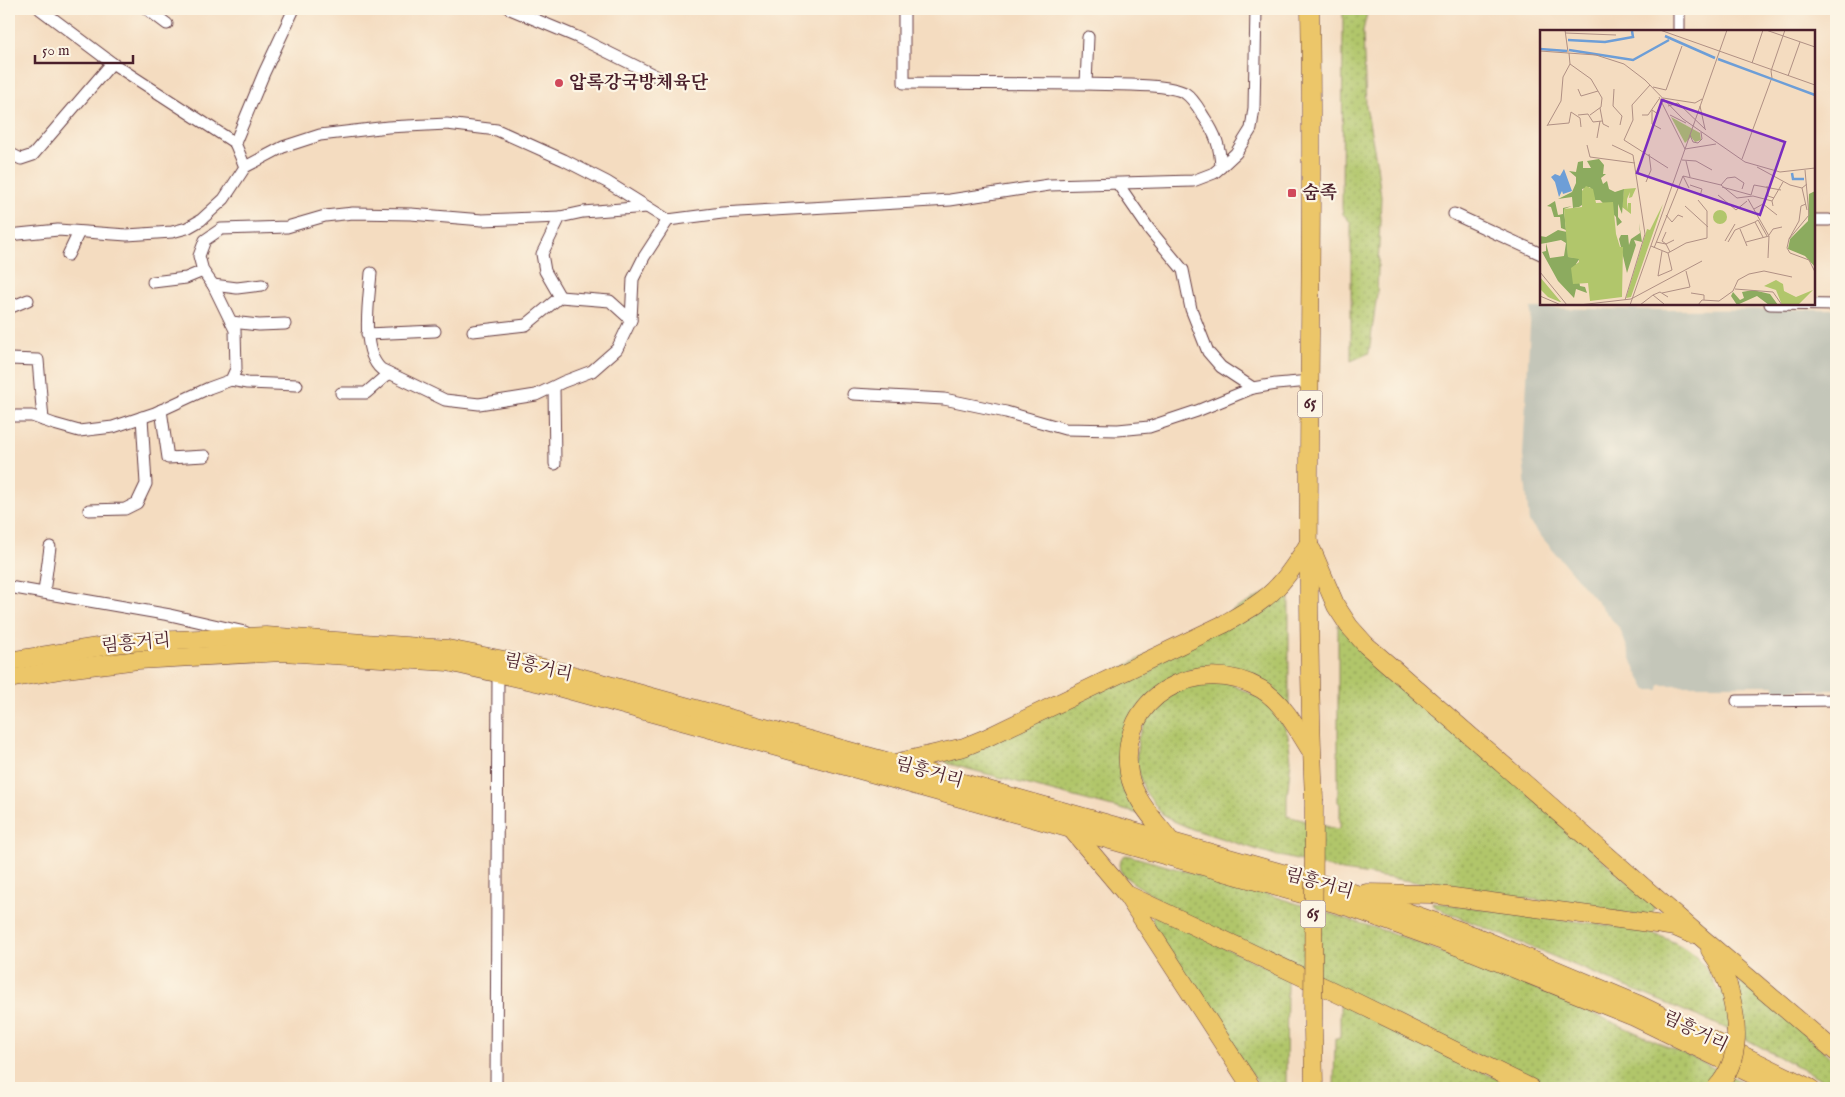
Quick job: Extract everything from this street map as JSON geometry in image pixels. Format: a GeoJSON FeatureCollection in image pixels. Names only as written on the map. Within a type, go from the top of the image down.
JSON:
{"type":"FeatureCollection","features":[{"type":"Feature","properties":{"kind":"main road","name":"65"},"geometry":{"type":"LineString","coordinates":[[1310,9],[1312,116],[1309,543],[1314,798],[1314,1088]]}},
{"type":"Feature","properties":{"kind":"main road"},"geometry":{"type":"LineString","coordinates":[[893,763],[946,752],[986,738],[1224,624],[1248,611],[1278,587],[1309,543]]}},
{"type":"Feature","properties":{"kind":"main road"},"geometry":{"type":"LineString","coordinates":[[1309,543],[1336,606],[1349,626],[1366,645],[1702,938],[1836,1052]]}},
{"type":"Feature","properties":{"kind":"main road","name":"림흥거리"},"geometry":{"type":"LineString","coordinates":[[9,661],[129,642],[266,636],[448,649],[554,670],[893,763],[1173,844],[1353,893],[1475,936],[1640,1005],[1810,1088]]}},
{"type":"Feature","properties":{"kind":"main road","name":"림흥거리"},"geometry":{"type":"LineString","coordinates":[[9,679],[66,669],[138,660],[282,652],[448,662],[554,686],[1352,908],[1445,942],[1634,1017],[1780,1088]]}},
{"type":"Feature","properties":{"kind":"main road"},"geometry":{"type":"LineString","coordinates":[[1173,844],[1136,792],[1129,774],[1128,754],[1131,736],[1138,716],[1152,699],[1170,687],[1191,678],[1217,675],[1242,680],[1263,690],[1278,704],[1312,752]]}},
{"type":"Feature","properties":{"kind":"main road"},"geometry":{"type":"LineString","coordinates":[[1072,830],[1126,894],[1252,1088]]}},
{"type":"Feature","properties":{"kind":"main road"},"geometry":{"type":"LineString","coordinates":[[1353,893],[1431,894],[1675,927],[1702,938],[1718,962],[1728,985],[1735,1009],[1737,1026],[1736,1043],[1726,1073],[1716,1088]]}},
{"type":"Feature","properties":{"kind":"main road"},"geometry":{"type":"LineString","coordinates":[[1126,894],[1343,996],[1530,1088]]}},
{"type":"Feature","properties":{"kind":"street"},"geometry":{"type":"LineString","coordinates":[[40,9],[112,63],[235,143],[245,167]]}},
{"type":"Feature","properties":{"kind":"street"},"geometry":{"type":"LineString","coordinates":[[147,9],[167,24]]}},
{"type":"Feature","properties":{"kind":"street"},"geometry":{"type":"LineString","coordinates":[[235,143],[264,73],[294,9]]}},
{"type":"Feature","properties":{"kind":"street"},"geometry":{"type":"LineString","coordinates":[[510,9],[577,37],[658,77]]}},
{"type":"Feature","properties":{"kind":"street"},"geometry":{"type":"LineString","coordinates":[[904,9],[904,83],[1086,84],[1170,87],[1186,94],[1210,126],[1220,147],[1221,167]]}},
{"type":"Feature","properties":{"kind":"street"},"geometry":{"type":"LineString","coordinates":[[9,235],[58,230],[127,235],[172,232],[187,228],[201,220],[224,199],[245,167],[283,147],[320,135],[388,127],[447,124],[496,130],[564,160],[607,182],[668,220],[722,213],[950,200],[1049,185],[1193,181],[1214,173],[1221,167],[1236,153],[1251,129],[1254,108],[1256,9]]}},
{"type":"Feature","properties":{"kind":"street"},"geometry":{"type":"LineString","coordinates":[[1679,9],[1679,30]]}},
{"type":"Feature","properties":{"kind":"street"},"geometry":{"type":"LineString","coordinates":[[1086,84],[1088,38]]}},
{"type":"Feature","properties":{"kind":"street"},"geometry":{"type":"LineString","coordinates":[[9,153],[21,160],[34,155],[112,63]]}},
{"type":"Feature","properties":{"kind":"street"},"geometry":{"type":"LineString","coordinates":[[1118,184],[1182,270],[1191,309],[1208,352],[1221,366],[1253,388]]}},
{"type":"Feature","properties":{"kind":"street"},"geometry":{"type":"LineString","coordinates":[[231,380],[236,369],[235,330],[213,285],[203,271],[199,256],[205,240],[221,229],[287,227],[325,216],[353,213],[411,214],[482,220],[560,217],[583,212],[647,207]]}},
{"type":"Feature","properties":{"kind":"street"},"geometry":{"type":"LineString","coordinates":[[1454,214],[1540,254]]}},
{"type":"Feature","properties":{"kind":"street"},"geometry":{"type":"LineString","coordinates":[[560,217],[542,254],[545,271],[560,297]]}},
{"type":"Feature","properties":{"kind":"street"},"geometry":{"type":"LineString","coordinates":[[371,273],[367,334],[373,362],[381,369],[446,400],[479,404],[536,395],[592,371],[617,349],[631,320],[633,279],[644,256],[668,220]]}},
{"type":"Feature","properties":{"kind":"street"},"geometry":{"type":"LineString","coordinates":[[1815,220],[1830,220]]}},
{"type":"Feature","properties":{"kind":"street"},"geometry":{"type":"LineString","coordinates":[[68,255],[79,232]]}},
{"type":"Feature","properties":{"kind":"street"},"geometry":{"type":"LineString","coordinates":[[153,282],[186,278],[203,271]]}},
{"type":"Feature","properties":{"kind":"street"},"geometry":{"type":"LineString","coordinates":[[213,285],[237,288],[262,285]]}},
{"type":"Feature","properties":{"kind":"street"},"geometry":{"type":"LineString","coordinates":[[473,331],[526,325],[560,297],[610,301],[631,320]]}},
{"type":"Feature","properties":{"kind":"street"},"geometry":{"type":"LineString","coordinates":[[9,308],[28,300]]}},
{"type":"Feature","properties":{"kind":"street"},"geometry":{"type":"LineString","coordinates":[[1815,305],[1836,305]]}},
{"type":"Feature","properties":{"kind":"street"},"geometry":{"type":"LineString","coordinates":[[231,322],[259,325],[285,324]]}},
{"type":"Feature","properties":{"kind":"street"},"geometry":{"type":"LineString","coordinates":[[367,334],[435,331]]}},
{"type":"Feature","properties":{"kind":"street"},"geometry":{"type":"LineString","coordinates":[[9,359],[38,360],[43,420]]}},
{"type":"Feature","properties":{"kind":"street"},"geometry":{"type":"LineString","coordinates":[[341,393],[366,393],[389,373]]}},
{"type":"Feature","properties":{"kind":"street"},"geometry":{"type":"LineString","coordinates":[[9,416],[32,416],[80,431],[113,427],[161,410],[231,380],[247,383],[297,385]]}},
{"type":"Feature","properties":{"kind":"street"},"geometry":{"type":"LineString","coordinates":[[852,394],[944,399],[1006,412],[1065,429],[1118,430],[1149,427],[1197,411],[1253,388],[1310,381]]}},
{"type":"Feature","properties":{"kind":"street"},"geometry":{"type":"LineString","coordinates":[[554,386],[555,464]]}},
{"type":"Feature","properties":{"kind":"street"},"geometry":{"type":"LineString","coordinates":[[161,410],[168,458],[205,456]]}},
{"type":"Feature","properties":{"kind":"street"},"geometry":{"type":"LineString","coordinates":[[89,510],[125,509],[137,502],[146,484],[142,417]]}},
{"type":"Feature","properties":{"kind":"street"},"geometry":{"type":"LineString","coordinates":[[44,592],[50,547]]}},
{"type":"Feature","properties":{"kind":"street"},"geometry":{"type":"LineString","coordinates":[[9,587],[170,615],[266,636]]}},
{"type":"Feature","properties":{"kind":"street"},"geometry":{"type":"LineString","coordinates":[[496,1088],[498,674]]}},
{"type":"Feature","properties":{"kind":"street"},"geometry":{"type":"LineString","coordinates":[[1737,701],[1836,700]]}},
{"type":"Feature","properties":{"kind":"shaded area"},"geometry":{"type":"Polygon","coordinates":[[[1531,308],[1665,310],[1836,309],[1836,690],[1774,690],[1774,685],[1659,685],[1659,690],[1647,690],[1636,671],[1620,629],[1529,522],[1523,455],[1531,308]]]}},
{"type":"Feature","properties":{"kind":"green space"},"geometry":{"type":"Polygon","coordinates":[[[1343,9],[1368,9],[1363,31],[1366,106],[1381,197],[1377,294],[1369,353],[1351,361],[1351,223],[1343,214],[1342,209],[1343,9]]]}},
{"type":"Feature","properties":{"kind":"green space"},"geometry":{"type":"Polygon","coordinates":[[[1289,581],[1289,707],[1242,672],[1225,668],[1191,670],[1162,683],[1130,720],[1139,814],[949,764],[944,760],[1289,581]]]}},
{"type":"Feature","properties":{"kind":"green space"},"geometry":{"type":"Polygon","coordinates":[[[1338,624],[1654,905],[1652,913],[1643,916],[1343,871],[1271,854],[1192,829],[1169,819],[1160,812],[1144,790],[1136,763],[1138,738],[1149,715],[1181,687],[1225,681],[1265,701],[1281,719],[1288,735],[1291,760],[1287,816],[1337,829],[1340,828],[1340,804],[1338,802],[1338,624]]]}},
{"type":"Feature","properties":{"kind":"green space"},"geometry":{"type":"Polygon","coordinates":[[[1127,855],[1250,889],[1392,933],[1547,993],[1700,1061],[1752,1088],[1543,1088],[1346,991],[1175,910],[1123,875],[1119,864],[1123,856],[1127,855]]]}},
{"type":"Feature","properties":{"kind":"green space"},"geometry":{"type":"Polygon","coordinates":[[[1432,902],[1643,930],[1668,940],[1684,948],[1698,959],[1708,972],[1718,991],[1739,985],[1741,981],[1836,1061],[1836,1087],[1723,1027],[1437,908],[1432,902]]]}},
{"type":"Feature","properties":{"kind":"green space"},"geometry":{"type":"Polygon","coordinates":[[[1155,915],[1287,977],[1286,1088],[1261,1088],[1154,930],[1152,918],[1155,915]]]}},
{"type":"Feature","properties":{"kind":"green space"},"geometry":{"type":"Polygon","coordinates":[[[1340,1002],[1516,1088],[1334,1088],[1335,1038],[1340,1038],[1340,1002]]]}},
{"type":"Feature","properties":{"kind":"place","name":"압록강국방체육단"},"geometry":{"type":"Point","coordinates":[559,83]}},
{"type":"Feature","properties":{"kind":"place","name":"숨족"},"geometry":{"type":"Point","coordinates":[1292,193]}}]}
